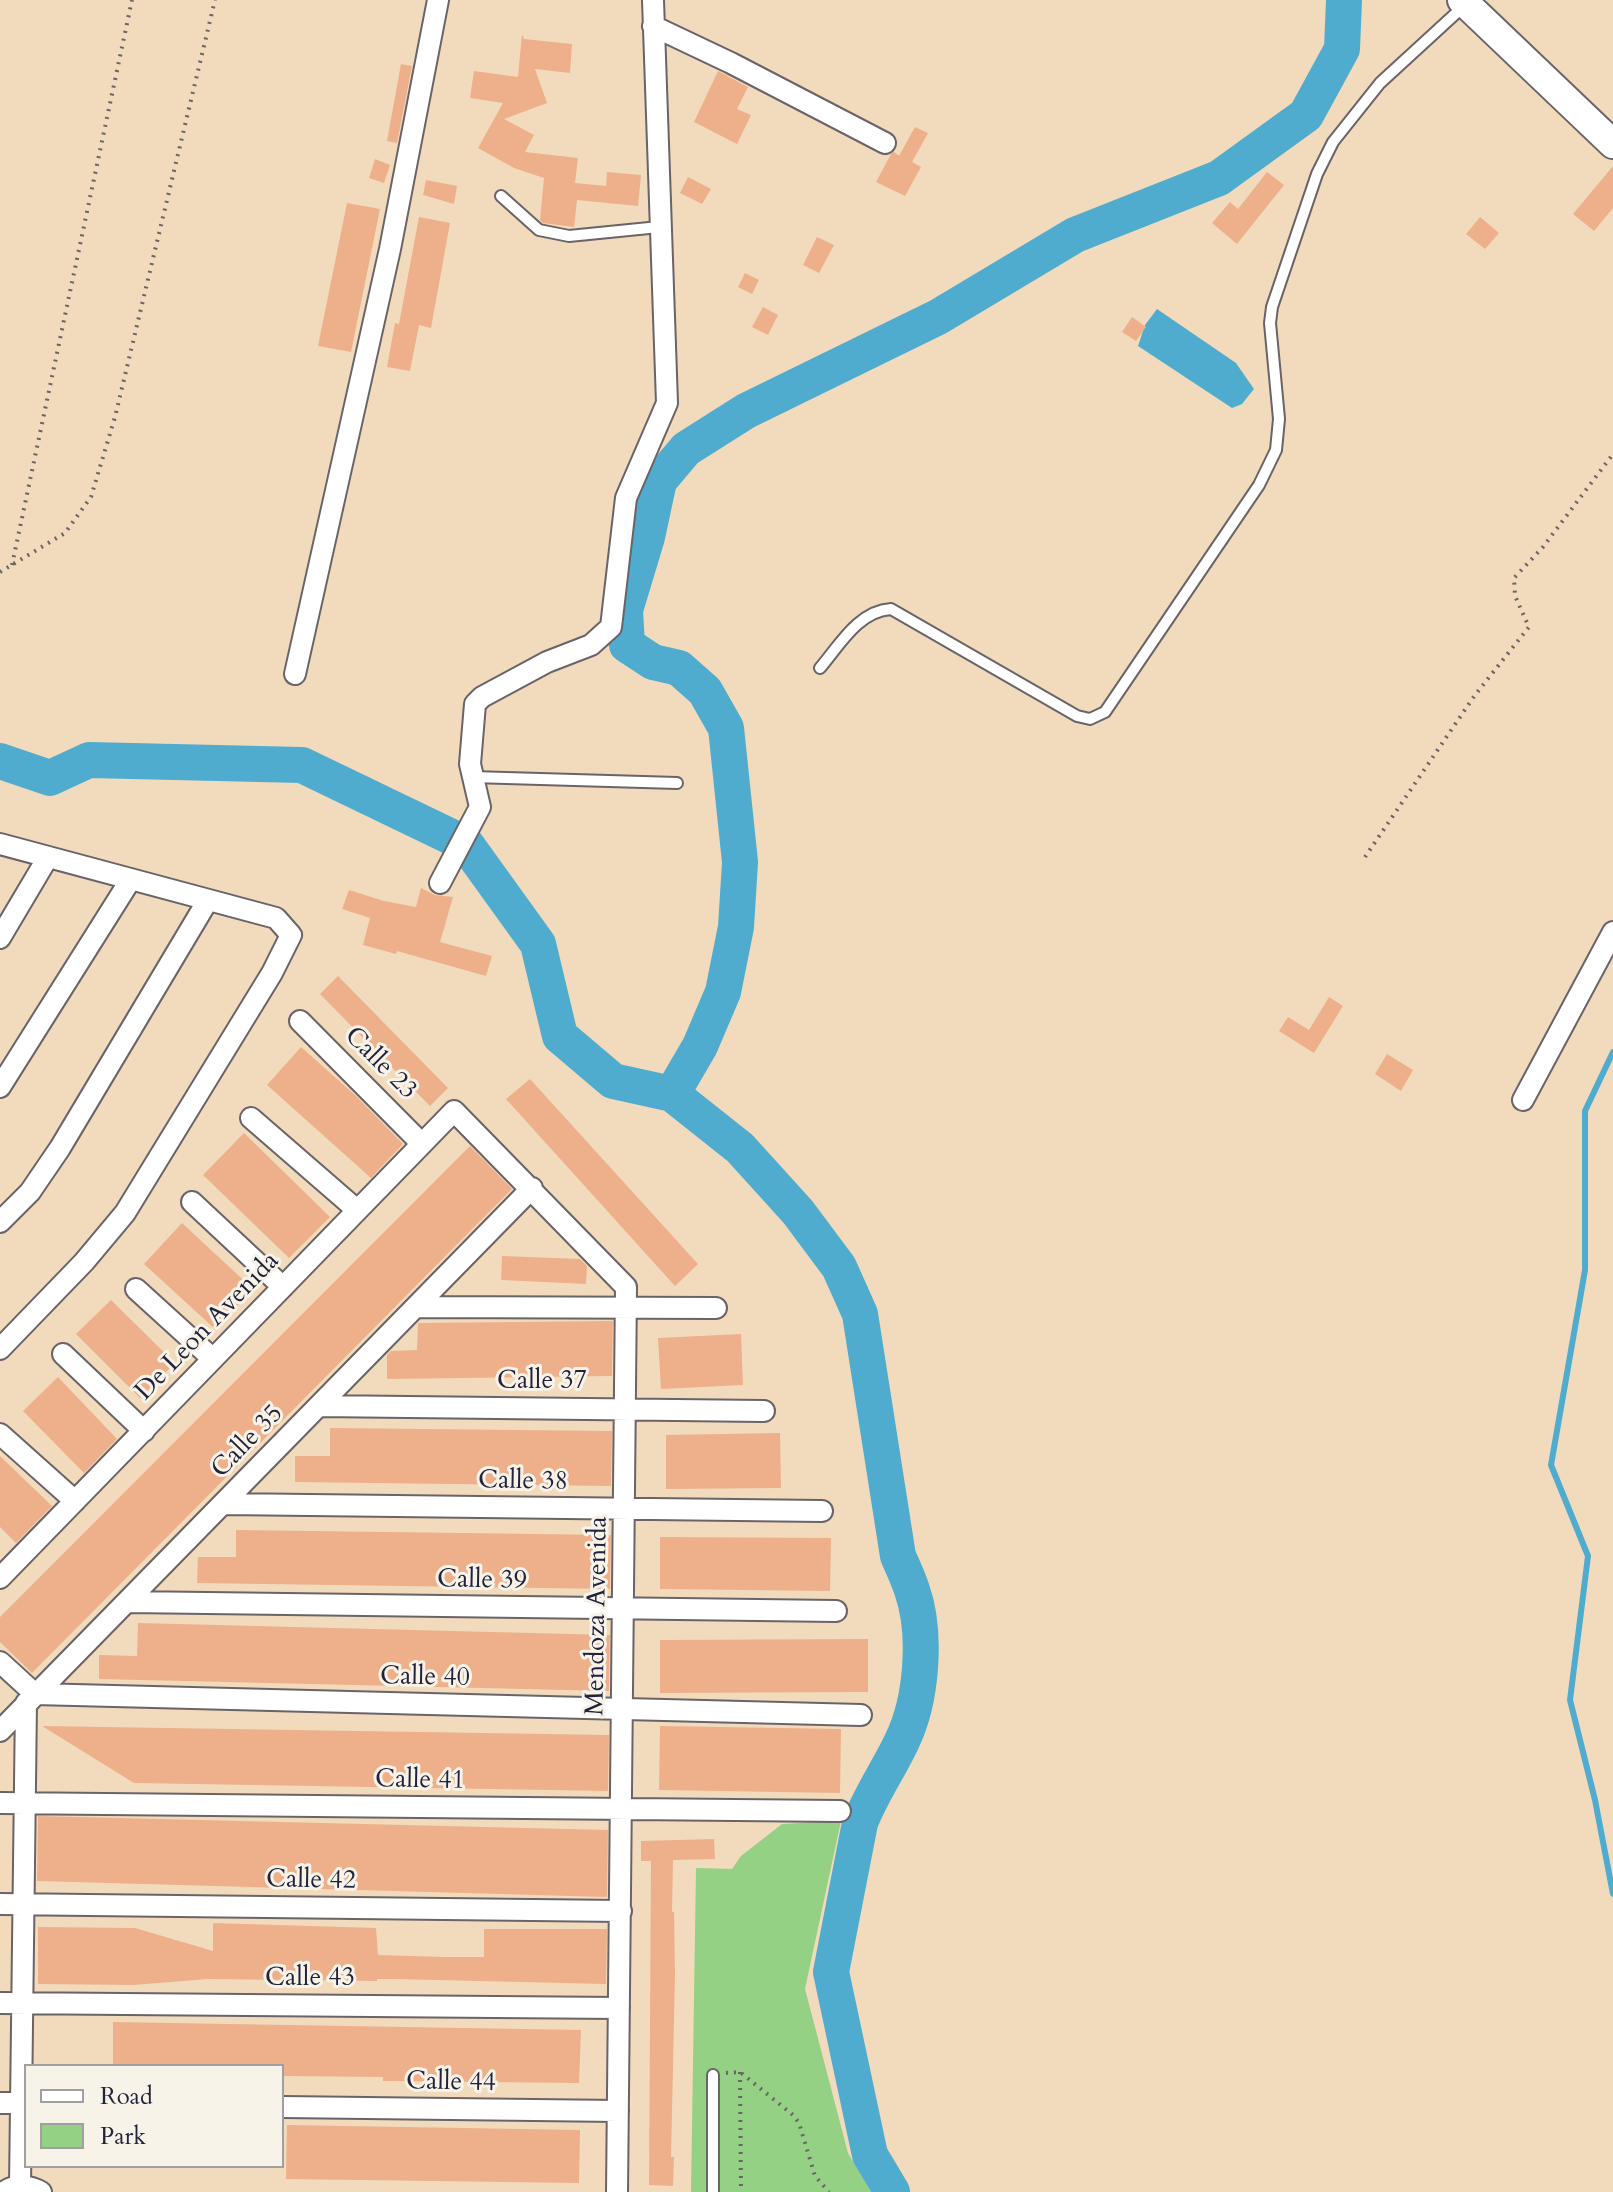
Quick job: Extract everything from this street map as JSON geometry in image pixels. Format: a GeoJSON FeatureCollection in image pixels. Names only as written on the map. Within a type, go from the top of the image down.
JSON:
{"type":"FeatureCollection","features":[{"type":"Feature","properties":{"kind":"street"},"geometry":{"type":"LineString","coordinates":[[295,674],[390,249],[438,0]]}},
{"type":"Feature","properties":{"kind":"street"},"geometry":{"type":"LineString","coordinates":[[440,883],[480,807],[470,764],[475,704],[482,697],[547,662],[591,645],[611,627],[626,498],[667,403],[653,0]]}},
{"type":"Feature","properties":{"kind":"street"},"geometry":{"type":"LineString","coordinates":[[1464,2],[1613,143]]}},
{"type":"Feature","properties":{"kind":"street"},"geometry":{"type":"LineString","coordinates":[[653,26],[885,143]]}},
{"type":"Feature","properties":{"kind":"street"},"geometry":{"type":"LineString","coordinates":[[0,844],[276,918],[291,935],[272,973],[125,1213],[84,1262],[0,1349]]}},
{"type":"Feature","properties":{"kind":"street"},"geometry":{"type":"LineString","coordinates":[[0,938],[48,857]]}},
{"type":"Feature","properties":{"kind":"street"},"geometry":{"type":"LineString","coordinates":[[0,1087],[131,879]]}},
{"type":"Feature","properties":{"kind":"street"},"geometry":{"type":"LineString","coordinates":[[0,1222],[30,1192],[60,1148],[208,900]]}},
{"type":"Feature","properties":{"kind":"street"},"geometry":{"type":"LineString","coordinates":[[1523,1100],[1613,932]]}},
{"type":"Feature","properties":{"kind":"street","name":"Calle 23"},"geometry":{"type":"LineString","coordinates":[[300,1021],[422,1144]]}},
{"type":"Feature","properties":{"kind":"street","name":"De Leon Avenida"},"geometry":{"type":"LineString","coordinates":[[3,1570],[144,1431],[454,1111]]}},
{"type":"Feature","properties":{"kind":"street","name":"Mendoza Avenida"},"geometry":{"type":"LineString","coordinates":[[454,1111],[626,1287],[617,2192]]}},
{"type":"Feature","properties":{"kind":"street"},"geometry":{"type":"LineString","coordinates":[[251,1118],[357,1210]]}},
{"type":"Feature","properties":{"kind":"street","name":"Calle 35"},"geometry":{"type":"LineString","coordinates":[[0,1731],[532,1188]]}},
{"type":"Feature","properties":{"kind":"street"},"geometry":{"type":"LineString","coordinates":[[192,1202],[283,1287]]}},
{"type":"Feature","properties":{"kind":"street"},"geometry":{"type":"LineString","coordinates":[[136,1289],[213,1359]]}},
{"type":"Feature","properties":{"kind":"street"},"geometry":{"type":"LineString","coordinates":[[416,1307],[716,1308]]}},
{"type":"Feature","properties":{"kind":"street"},"geometry":{"type":"LineString","coordinates":[[63,1354],[144,1431]]}},
{"type":"Feature","properties":{"kind":"street","name":"Calle 37"},"geometry":{"type":"LineString","coordinates":[[319,1406],[764,1411]]}},
{"type":"Feature","properties":{"kind":"street"},"geometry":{"type":"LineString","coordinates":[[0,1434],[75,1501]]}},
{"type":"Feature","properties":{"kind":"street","name":"Calle 38"},"geometry":{"type":"LineString","coordinates":[[224,1504],[822,1511]]}},
{"type":"Feature","properties":{"kind":"street","name":"Calle 39"},"geometry":{"type":"LineString","coordinates":[[128,1602],[836,1611]]}},
{"type":"Feature","properties":{"kind":"street"},"geometry":{"type":"LineString","coordinates":[[0,1662],[31,1699],[24,1904],[24,2103],[12,2189],[35,2188],[41,2192]]}},
{"type":"Feature","properties":{"kind":"street","name":"Calle 40"},"geometry":{"type":"LineString","coordinates":[[31,1699],[861,1715]]}},
{"type":"Feature","properties":{"kind":"street","name":"Calle 41"},"geometry":{"type":"LineString","coordinates":[[0,1803],[840,1811]]}},
{"type":"Feature","properties":{"kind":"street","name":"Calle 42"},"geometry":{"type":"LineString","coordinates":[[0,1904],[621,1911]]}},
{"type":"Feature","properties":{"kind":"street","name":"Calle 43"},"geometry":{"type":"LineString","coordinates":[[0,2003],[619,2008]]}},
{"type":"Feature","properties":{"kind":"street"},"geometry":{"type":"LineString","coordinates":[[0,2103],[24,2103]]}},
{"type":"Feature","properties":{"kind":"street","name":"Calle 44"},"geometry":{"type":"LineString","coordinates":[[284,2107],[618,2111]]}},
{"type":"Feature","properties":{"kind":"lane"},"geometry":{"type":"LineString","coordinates":[[820,668],[864,617],[879,610],[891,609],[1077,716],[1090,719],[1105,712],[1259,485],[1276,450],[1279,419],[1270,323],[1272,307],[1322,163],[1333,142],[1380,83],[1464,2]]}},
{"type":"Feature","properties":{"kind":"lane"},"geometry":{"type":"LineString","coordinates":[[501,196],[539,230],[569,236],[659,227]]}},
{"type":"Feature","properties":{"kind":"lane"},"geometry":{"type":"LineString","coordinates":[[472,777],[677,783]]}},
{"type":"Feature","properties":{"kind":"lane"},"geometry":{"type":"LineString","coordinates":[[713,2075],[713,2192]]}},
{"type":"Feature","properties":{"kind":"path"},"geometry":{"type":"LineString","coordinates":[[12,565],[132,0]]}},
{"type":"Feature","properties":{"kind":"path"},"geometry":{"type":"LineString","coordinates":[[0,572],[65,533],[91,497],[115,417],[215,0]]}},
{"type":"Feature","properties":{"kind":"path"},"geometry":{"type":"LineString","coordinates":[[1365,857],[1475,695],[1529,627],[1515,596],[1514,578],[1543,547],[1613,454]]}},
{"type":"Feature","properties":{"kind":"path"},"geometry":{"type":"LineString","coordinates":[[740,2072],[741,2192]]}},
{"type":"Feature","properties":{"kind":"path"},"geometry":{"type":"LineString","coordinates":[[713,2075],[740,2072],[799,2123],[815,2176],[829,2192]]}},
{"type":"Feature","properties":{"kind":"green space"},"geometry":{"type":"Polygon","coordinates":[[[841,1821],[805,1989],[848,2153],[871,2192],[691,2192],[696,1868],[732,1869],[741,1856],[782,1824],[841,1821]]]}},
{"type":"Feature","properties":{"kind":"water"},"geometry":{"type":"Polygon","coordinates":[[[1157,309],[1236,363],[1254,389],[1242,404],[1232,408],[1138,346],[1145,325],[1157,309]]]}},
{"type":"Feature","properties":{"kind":"building"},"geometry":{"type":"Polygon","coordinates":[[[522,34],[524,39],[572,44],[570,73],[535,69],[547,103],[504,119],[534,135],[525,152],[578,158],[575,183],[606,186],[607,172],[641,175],[638,206],[577,200],[574,227],[543,223],[540,220],[544,178],[514,168],[478,148],[503,103],[470,98],[474,71],[518,77],[522,34]]]}},
{"type":"Feature","properties":{"kind":"building"},"geometry":{"type":"Polygon","coordinates":[[[401,64],[412,66],[397,143],[387,141],[401,64]]]}},
{"type":"Feature","properties":{"kind":"building"},"geometry":{"type":"Polygon","coordinates":[[[718,71],[748,87],[737,109],[751,115],[737,144],[694,122],[718,71]]]}},
{"type":"Feature","properties":{"kind":"building"},"geometry":{"type":"Polygon","coordinates":[[[915,127],[928,133],[912,162],[921,167],[905,196],[876,182],[891,154],[894,152],[899,156],[915,127]]]}},
{"type":"Feature","properties":{"kind":"building"},"geometry":{"type":"Polygon","coordinates":[[[375,159],[390,165],[384,183],[369,178],[375,159]]]}},
{"type":"Feature","properties":{"kind":"building"},"geometry":{"type":"Polygon","coordinates":[[[1613,166],[1613,208],[1594,231],[1573,214],[1613,166]]]}},
{"type":"Feature","properties":{"kind":"building"},"geometry":{"type":"Polygon","coordinates":[[[1267,172],[1284,185],[1237,244],[1212,223],[1230,202],[1238,209],[1267,172]]]}},
{"type":"Feature","properties":{"kind":"building"},"geometry":{"type":"Polygon","coordinates":[[[688,177],[711,189],[702,204],[680,193],[688,177]]]}},
{"type":"Feature","properties":{"kind":"building"},"geometry":{"type":"Polygon","coordinates":[[[426,180],[457,186],[454,204],[423,195],[426,180]]]}},
{"type":"Feature","properties":{"kind":"building"},"geometry":{"type":"Polygon","coordinates":[[[347,203],[380,209],[351,352],[318,346],[347,203]]]}},
{"type":"Feature","properties":{"kind":"building"},"geometry":{"type":"Polygon","coordinates":[[[419,217],[450,223],[431,328],[419,325],[410,371],[387,367],[395,323],[399,324],[419,217]]]}},
{"type":"Feature","properties":{"kind":"building"},"geometry":{"type":"Polygon","coordinates":[[[1480,217],[1499,233],[1485,249],[1466,234],[1480,217]]]}},
{"type":"Feature","properties":{"kind":"building"},"geometry":{"type":"Polygon","coordinates":[[[817,237],[834,245],[819,273],[803,265],[817,237]]]}},
{"type":"Feature","properties":{"kind":"building"},"geometry":{"type":"Polygon","coordinates":[[[745,273],[759,280],[752,294],[738,287],[745,273]]]}},
{"type":"Feature","properties":{"kind":"building"},"geometry":{"type":"Polygon","coordinates":[[[763,307],[778,315],[768,335],[752,327],[763,307]]]}},
{"type":"Feature","properties":{"kind":"building"},"geometry":{"type":"Polygon","coordinates":[[[1132,317],[1146,327],[1136,341],[1122,332],[1132,317]]]}},
{"type":"Feature","properties":{"kind":"building"},"geometry":{"type":"Polygon","coordinates":[[[421,888],[435,895],[453,897],[440,942],[492,956],[486,976],[397,951],[396,954],[363,945],[370,918],[342,909],[349,890],[416,907],[421,888]]]}},
{"type":"Feature","properties":{"kind":"building"},"geometry":{"type":"Polygon","coordinates":[[[338,976],[448,1088],[430,1106],[320,994],[338,976]]]}},
{"type":"Feature","properties":{"kind":"building"},"geometry":{"type":"Polygon","coordinates":[[[1329,997],[1343,1006],[1314,1053],[1279,1031],[1288,1017],[1309,1030],[1329,997]]]}},
{"type":"Feature","properties":{"kind":"building"},"geometry":{"type":"Polygon","coordinates":[[[301,1047],[355,1095],[403,1144],[371,1178],[267,1085],[301,1047]]]}},
{"type":"Feature","properties":{"kind":"building"},"geometry":{"type":"Polygon","coordinates":[[[1387,1054],[1413,1070],[1401,1091],[1375,1074],[1387,1054]]]}},
{"type":"Feature","properties":{"kind":"building"},"geometry":{"type":"Polygon","coordinates":[[[530,1079],[698,1264],[675,1286],[506,1099],[530,1079]]]}},
{"type":"Feature","properties":{"kind":"building"},"geometry":{"type":"Polygon","coordinates":[[[244,1133],[330,1217],[289,1258],[203,1175],[244,1133]]]}},
{"type":"Feature","properties":{"kind":"building"},"geometry":{"type":"Polygon","coordinates":[[[470,1146],[512,1189],[32,1673],[0,1642],[0,1617],[470,1146]]]}},
{"type":"Feature","properties":{"kind":"building"},"geometry":{"type":"Polygon","coordinates":[[[182,1223],[253,1289],[215,1329],[144,1264],[182,1223]]]}},
{"type":"Feature","properties":{"kind":"building"},"geometry":{"type":"Polygon","coordinates":[[[502,1256],[580,1259],[587,1266],[586,1284],[501,1280],[502,1256]]]}},
{"type":"Feature","properties":{"kind":"building"},"geometry":{"type":"Polygon","coordinates":[[[111,1300],[175,1363],[140,1398],[76,1334],[111,1300]]]}},
{"type":"Feature","properties":{"kind":"building"},"geometry":{"type":"Polygon","coordinates":[[[613,1321],[612,1376],[387,1379],[387,1355],[391,1351],[417,1350],[418,1323],[613,1321]]]}},
{"type":"Feature","properties":{"kind":"building"},"geometry":{"type":"Polygon","coordinates":[[[741,1334],[743,1385],[661,1389],[658,1338],[741,1334]]]}},
{"type":"Feature","properties":{"kind":"building"},"geometry":{"type":"Polygon","coordinates":[[[58,1377],[117,1439],[84,1473],[23,1411],[58,1377]]]}},
{"type":"Feature","properties":{"kind":"building"},"geometry":{"type":"Polygon","coordinates":[[[330,1428],[612,1431],[611,1486],[295,1482],[295,1456],[330,1456],[330,1428]]]}},
{"type":"Feature","properties":{"kind":"building"},"geometry":{"type":"Polygon","coordinates":[[[780,1433],[781,1488],[666,1489],[666,1435],[780,1433]]]}},
{"type":"Feature","properties":{"kind":"building"},"geometry":{"type":"Polygon","coordinates":[[[0,1456],[52,1506],[16,1543],[0,1527],[0,1456]]]}},
{"type":"Feature","properties":{"kind":"building"},"geometry":{"type":"Polygon","coordinates":[[[236,1530],[611,1535],[610,1589],[197,1583],[198,1557],[236,1557],[236,1530]]]}},
{"type":"Feature","properties":{"kind":"building"},"geometry":{"type":"Polygon","coordinates":[[[660,1537],[831,1538],[830,1591],[660,1589],[660,1537]]]}},
{"type":"Feature","properties":{"kind":"building"},"geometry":{"type":"Polygon","coordinates":[[[138,1623],[610,1635],[609,1691],[99,1679],[99,1655],[137,1656],[138,1623]]]}},
{"type":"Feature","properties":{"kind":"building"},"geometry":{"type":"Polygon","coordinates":[[[868,1639],[868,1692],[660,1693],[660,1640],[868,1639]]]}},
{"type":"Feature","properties":{"kind":"building"},"geometry":{"type":"Polygon","coordinates":[[[42,1726],[609,1735],[608,1791],[134,1783],[42,1726]]]}},
{"type":"Feature","properties":{"kind":"building"},"geometry":{"type":"Polygon","coordinates":[[[660,1726],[841,1729],[840,1793],[659,1790],[660,1726]]]}},
{"type":"Feature","properties":{"kind":"building"},"geometry":{"type":"Polygon","coordinates":[[[38,1816],[608,1830],[607,1897],[37,1881],[38,1816]]]}},
{"type":"Feature","properties":{"kind":"building"},"geometry":{"type":"Polygon","coordinates":[[[714,1839],[715,1859],[673,1860],[673,2186],[649,2185],[651,1861],[641,1861],[641,1841],[714,1839]]]}},
{"type":"Feature","properties":{"kind":"building"},"geometry":{"type":"Polygon","coordinates":[[[213,1923],[376,1928],[378,1955],[445,1957],[484,1957],[484,1929],[607,1929],[606,1984],[208,1979],[133,1985],[38,1984],[38,1927],[135,1928],[213,1951],[213,1923]]]}},
{"type":"Feature","properties":{"kind":"building"},"geometry":{"type":"Polygon","coordinates":[[[113,2022],[581,2030],[579,2083],[383,2081],[383,2077],[284,2076],[284,2064],[113,2064],[113,2022]]]}},
{"type":"Feature","properties":{"kind":"building"},"geometry":{"type":"Polygon","coordinates":[[[287,2125],[580,2130],[579,2183],[286,2179],[287,2125]]]}},
{"type":"Feature","properties":{"kind":"waterway"},"geometry":{"type":"LineString","coordinates":[[672,1094],[700,1046],[723,992],[736,927],[740,862],[726,728],[705,691],[679,668],[653,662],[627,645],[625,610],[647,537],[659,481],[686,449],[746,411],[938,317],[1075,235],[1219,178],[1306,115],[1342,49],[1344,0]]}},
{"type":"Feature","properties":{"kind":"waterway"},"geometry":{"type":"LineString","coordinates":[[0,761],[50,778],[89,760],[302,765],[466,844],[538,944],[560,1036],[613,1081],[672,1094],[740,1148],[798,1212],[839,1267],[860,1314],[898,1556],[912,1590],[920,1626],[920,1666],[914,1706],[902,1741],[860,1823],[831,1972],[870,2155],[892,2192]]}},
{"type":"Feature","properties":{"kind":"waterway"},"geometry":{"type":"LineString","coordinates":[[1613,1052],[1585,1111],[1585,1270],[1551,1465],[1588,1556],[1570,1700],[1595,1800],[1613,1894]]}}]}
